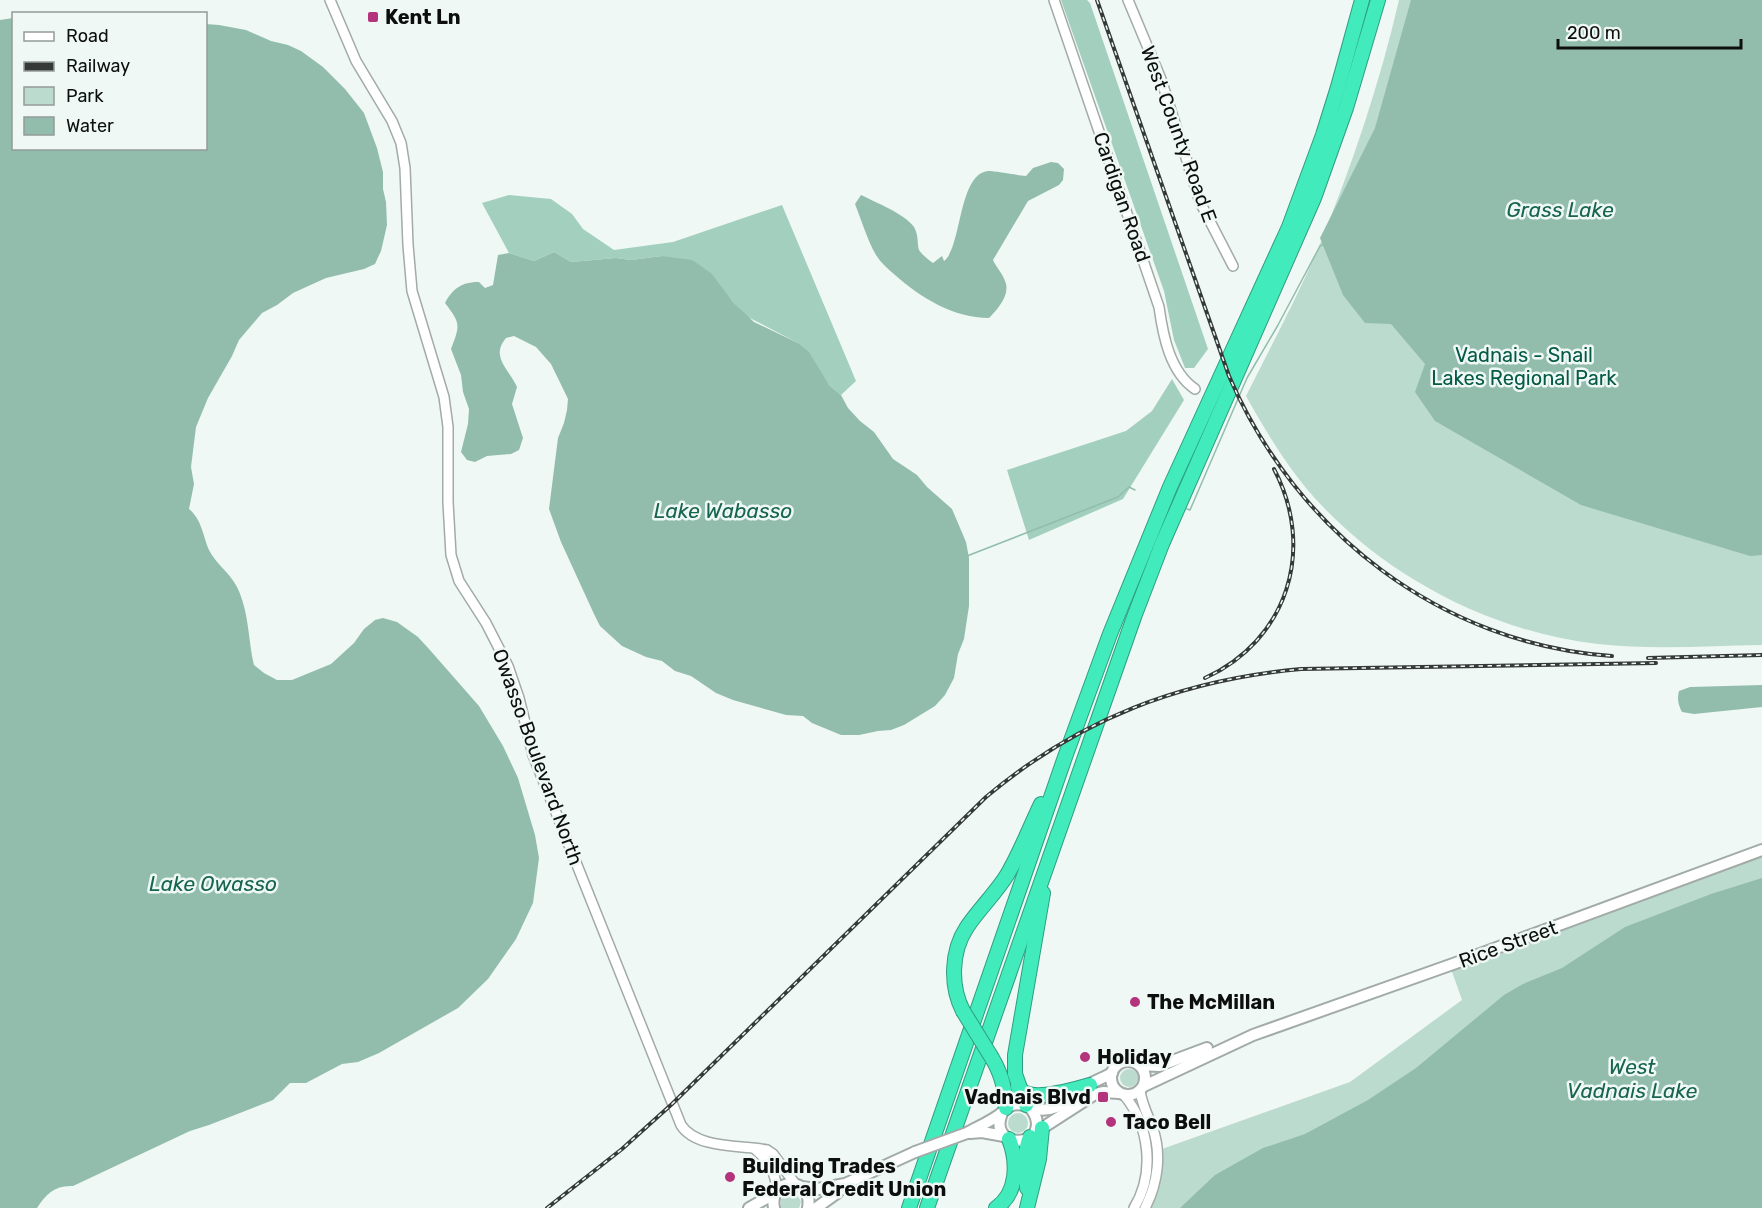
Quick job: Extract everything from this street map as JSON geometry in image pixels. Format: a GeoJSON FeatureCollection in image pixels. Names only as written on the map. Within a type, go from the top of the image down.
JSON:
{"type":"FeatureCollection","features":[{"type":"Feature","properties":{"kind":"highway"},"geometry":{"type":"LineString","coordinates":[[909,1208],[1065,757],[1114,625],[1154,524],[1289,227],[1326,125],[1362,0]]}},
{"type":"Feature","properties":{"kind":"highway"},"geometry":{"type":"LineString","coordinates":[[927,1208],[1152,568],[1322,176],[1355,81],[1378,0]]}},
{"type":"Feature","properties":{"kind":"highway"},"geometry":{"type":"LineString","coordinates":[[1004,1110],[1003,1079],[963,1011],[956,992],[954,976],[956,957],[963,934],[1014,862],[1065,757]]}},
{"type":"Feature","properties":{"kind":"highway"},"geometry":{"type":"LineString","coordinates":[[1028,1107],[1018,1087],[1015,1055],[1050,855]]}},
{"type":"Feature","properties":{"kind":"highway"},"geometry":{"type":"LineString","coordinates":[[1018,1087],[1030,1095],[1054,1094],[1090,1085]]}},
{"type":"Feature","properties":{"kind":"highway"},"geometry":{"type":"LineString","coordinates":[[1026,1208],[1039,1159],[1035,1133]]}},
{"type":"Feature","properties":{"kind":"highway"},"geometry":{"type":"LineString","coordinates":[[996,1208],[1007,1198],[1012,1186],[1014,1155],[1007,1138]]}},
{"type":"Feature","properties":{"kind":"main road","name":"Rice Street"},"geometry":{"type":"LineString","coordinates":[[1142,1089],[1203,1057],[1253,1035],[1762,850]]}},
{"type":"Feature","properties":{"kind":"main road","name":"Rice Street"},"geometry":{"type":"LineString","coordinates":[[1140,1065],[1159,1066],[1229,1039],[1253,1035]]}},
{"type":"Feature","properties":{"kind":"main road"},"geometry":{"type":"LineString","coordinates":[[749,1208],[786,1184],[818,1189],[845,1184],[915,1152],[967,1133],[1018,1104],[1042,1111],[1057,1107],[1112,1073],[1124,1062],[1130,1061],[1140,1065],[1145,1075],[1142,1089],[1136,1094],[1104,1092],[1095,1094],[1020,1142],[982,1132],[967,1133]]}},
{"type":"Feature","properties":{"kind":"main road"},"geometry":{"type":"LineString","coordinates":[[1112,1073],[1112,1084],[1122,1094]]}},
{"type":"Feature","properties":{"kind":"main road"},"geometry":{"type":"LineString","coordinates":[[1028,1107],[1036,1117],[1035,1133]]}},
{"type":"Feature","properties":{"kind":"main road"},"geometry":{"type":"LineString","coordinates":[[1004,1110],[999,1125],[1007,1138]]}},
{"type":"Feature","properties":{"kind":"main road"},"geometry":{"type":"LineString","coordinates":[[816,1208],[845,1184]]}},
{"type":"Feature","properties":{"kind":"main road"},"geometry":{"type":"LineString","coordinates":[[799,1186],[808,1196],[808,1208]]}},
{"type":"Feature","properties":{"kind":"main road"},"geometry":{"type":"LineString","coordinates":[[774,1208],[773,1200],[776,1192]]}},
{"type":"Feature","properties":{"kind":"street","name":"Owasso Boulevard North"},"geometry":{"type":"LineString","coordinates":[[330,0],[356,61],[397,132],[403,155],[406,177],[408,259],[412,291],[440,380],[446,414],[450,547],[457,576],[495,640],[510,672],[534,755],[681,1125],[700,1140],[770,1151],[799,1186]]}},
{"type":"Feature","properties":{"kind":"street","name":"Cardigan Road"},"geometry":{"type":"LineString","coordinates":[[1054,0],[1159,307],[1162,329],[1169,351],[1180,374],[1195,389]]}},
{"type":"Feature","properties":{"kind":"street","name":"West County Road E"},"geometry":{"type":"LineString","coordinates":[[1128,0],[1161,79],[1200,202],[1233,266]]}},
{"type":"Feature","properties":{"kind":"street"},"geometry":{"type":"LineString","coordinates":[[1134,1208],[1158,1157],[1152,1126],[1142,1105],[1142,1089]]}},
{"type":"Feature","properties":{"kind":"street"},"geometry":{"type":"LineString","coordinates":[[1122,1094],[1131,1103],[1143,1129],[1152,1192],[1145,1208]]}},
{"type":"Feature","properties":{"kind":"street"},"geometry":{"type":"LineString","coordinates":[[755,1149],[771,1166],[775,1175],[776,1192]]}},
{"type":"Feature","properties":{"kind":"green space","name":"Grass Lake"},"geometry":{"type":"Polygon","coordinates":[[[1399,0],[1762,0],[1762,645],[1659,647],[1598,644],[1557,637],[1476,612],[1437,593],[1401,571],[1366,546],[1334,518],[1289,466],[1246,396],[1303,283],[1332,214],[1374,93],[1399,0]]]}},
{"type":"Feature","properties":{"kind":"green space","name":"West Vadnais Lake"},"geometry":{"type":"Polygon","coordinates":[[[1762,855],[1762,1208],[1149,1208],[1160,1174],[1162,1149],[1350,1082],[1462,1000],[1451,969],[1762,855]]]}},
{"type":"Feature","properties":{"kind":"green space"},"geometry":{"type":"Polygon","coordinates":[[[1129,1069],[1135,1072],[1138,1078],[1135,1084],[1129,1087],[1123,1084],[1120,1078],[1123,1072],[1129,1069]]]}},
{"type":"Feature","properties":{"kind":"green space"},"geometry":{"type":"Polygon","coordinates":[[[1018,1113],[1025,1116],[1028,1123],[1025,1130],[1018,1133],[1011,1130],[1008,1123],[1011,1116],[1018,1113]]]}},
{"type":"Feature","properties":{"kind":"green space"},"geometry":{"type":"Polygon","coordinates":[[[789,1192],[798,1196],[801,1202],[799,1208],[781,1208],[781,1199],[789,1192]]]}},
{"type":"Feature","properties":{"kind":"shaded area"},"geometry":{"type":"Polygon","coordinates":[[[1061,0],[1087,0],[1090,3],[1208,349],[1194,368],[1185,368],[1174,340],[1164,291],[1061,0]]]}},
{"type":"Feature","properties":{"kind":"shaded area"},"geometry":{"type":"Polygon","coordinates":[[[509,195],[551,199],[572,214],[583,229],[614,250],[673,242],[782,205],[856,381],[841,395],[829,385],[798,343],[748,317],[732,301],[662,256],[631,260],[616,258],[571,262],[554,252],[534,261],[509,253],[482,203],[509,195]]]}},
{"type":"Feature","properties":{"kind":"shaded area"},"geometry":{"type":"Polygon","coordinates":[[[1172,379],[1184,400],[1123,499],[1029,540],[1007,470],[1126,431],[1152,411],[1172,379]]]}},
{"type":"Feature","properties":{"kind":"water","name":"Grass Lake"},"geometry":{"type":"Polygon","coordinates":[[[1411,0],[1762,0],[1762,555],[1750,556],[1581,505],[1435,421],[1415,392],[1425,364],[1391,324],[1365,323],[1343,295],[1320,238],[1375,128],[1411,0]]]}},
{"type":"Feature","properties":{"kind":"water","name":"Lake Owasso"},"geometry":{"type":"Polygon","coordinates":[[[12,18],[12,150],[207,150],[207,24],[246,30],[301,51],[323,67],[364,113],[383,172],[387,225],[381,251],[375,264],[326,278],[293,293],[262,313],[239,340],[208,398],[196,427],[191,467],[194,484],[189,509],[199,523],[212,555],[237,587],[246,615],[254,665],[264,673],[277,680],[292,680],[331,664],[354,643],[364,629],[375,620],[383,618],[397,622],[418,637],[479,706],[503,746],[518,778],[535,835],[539,858],[533,903],[516,939],[488,979],[458,1008],[379,1053],[358,1062],[342,1064],[306,1083],[290,1083],[273,1100],[190,1131],[73,1186],[56,1189],[37,1208],[0,1208],[0,20],[12,18]]]}},
{"type":"Feature","properties":{"kind":"water"},"geometry":{"type":"Polygon","coordinates":[[[1051,162],[1058,163],[1064,169],[1063,180],[1059,185],[1028,201],[993,260],[1004,278],[1006,291],[1000,306],[989,318],[963,315],[939,305],[927,299],[895,275],[876,255],[855,204],[861,195],[897,213],[914,227],[922,254],[933,263],[942,256],[944,261],[950,254],[971,184],[978,175],[988,171],[1026,176],[1033,168],[1051,162]]]}},
{"type":"Feature","properties":{"kind":"water","name":"Lake Wabasso"},"geometry":{"type":"Polygon","coordinates":[[[554,252],[571,262],[616,258],[631,260],[662,256],[692,260],[712,274],[732,301],[754,322],[798,343],[809,352],[829,385],[841,395],[848,408],[860,421],[874,432],[893,459],[917,475],[952,509],[966,542],[969,558],[969,606],[964,639],[958,654],[954,678],[945,695],[935,706],[904,725],[891,730],[841,735],[812,723],[803,716],[786,715],[716,693],[691,676],[675,671],[662,661],[646,657],[622,646],[600,626],[561,542],[549,509],[558,438],[564,423],[568,399],[551,364],[536,347],[514,336],[506,338],[500,351],[502,363],[517,387],[512,404],[523,438],[519,450],[511,454],[487,456],[475,462],[467,460],[461,452],[469,409],[463,392],[461,375],[451,349],[456,335],[456,320],[445,303],[451,293],[468,283],[479,282],[485,288],[493,285],[498,255],[509,253],[534,261],[554,252]]]}},
{"type":"Feature","properties":{"kind":"water"},"geometry":{"type":"Polygon","coordinates":[[[1762,685],[1762,707],[1694,714],[1682,712],[1678,699],[1679,691],[1690,687],[1762,685]]]}},
{"type":"Feature","properties":{"kind":"water","name":"West Vadnais Lake"},"geometry":{"type":"Polygon","coordinates":[[[1762,878],[1762,1208],[1180,1208],[1215,1175],[1263,1148],[1305,1134],[1368,1100],[1416,1068],[1504,995],[1523,984],[1562,968],[1625,927],[1711,894],[1762,878]]]}},
{"type":"Feature","properties":{"kind":"waterway"},"geometry":{"type":"LineString","coordinates":[[1187,509],[1190,510],[1247,378],[1320,246],[1324,244]]}},
{"type":"Feature","properties":{"kind":"waterway"},"geometry":{"type":"LineString","coordinates":[[967,556],[1118,497],[1129,487],[1135,490]]}},
{"type":"Feature","properties":{"kind":"railway"},"geometry":{"type":"LineString","coordinates":[[1097,0],[1229,376],[1258,432],[1293,484],[1335,530],[1382,570],[1433,603],[1489,629],[1549,647],[1612,656]]}},
{"type":"Feature","properties":{"kind":"railway"},"geometry":{"type":"LineString","coordinates":[[1205,678],[1234,661],[1257,641],[1274,616],[1286,589],[1293,560],[1293,530],[1286,499],[1274,469]]}},
{"type":"Feature","properties":{"kind":"railway"},"geometry":{"type":"LineString","coordinates":[[1648,658],[1762,655]]}},
{"type":"Feature","properties":{"kind":"railway"},"geometry":{"type":"LineString","coordinates":[[547,1208],[622,1149],[672,1104],[986,797],[1021,770],[1095,725],[1173,694],[1257,674],[1301,669],[1656,663]]}},
{"type":"Feature","properties":{"kind":"place","name":"Kent Ln"},"geometry":{"type":"Point","coordinates":[373,17]}},
{"type":"Feature","properties":{"kind":"place","name":"The McMillan"},"geometry":{"type":"Point","coordinates":[1135,1002]}},
{"type":"Feature","properties":{"kind":"place","name":"Holiday"},"geometry":{"type":"Point","coordinates":[1085,1057]}},
{"type":"Feature","properties":{"kind":"place","name":"Vadnais Blvd"},"geometry":{"type":"Point","coordinates":[1103,1097]}},
{"type":"Feature","properties":{"kind":"place","name":"Taco Bell"},"geometry":{"type":"Point","coordinates":[1111,1122]}},
{"type":"Feature","properties":{"kind":"place","name":"Building Trades Federal Credit Union"},"geometry":{"type":"Point","coordinates":[730,1177]}},
{"type":"Feature","properties":{"kind":"park label","name":"Vadnais - Snail Lakes Regional Park"},"geometry":{"type":"Point","coordinates":[1524,366]}}]}
